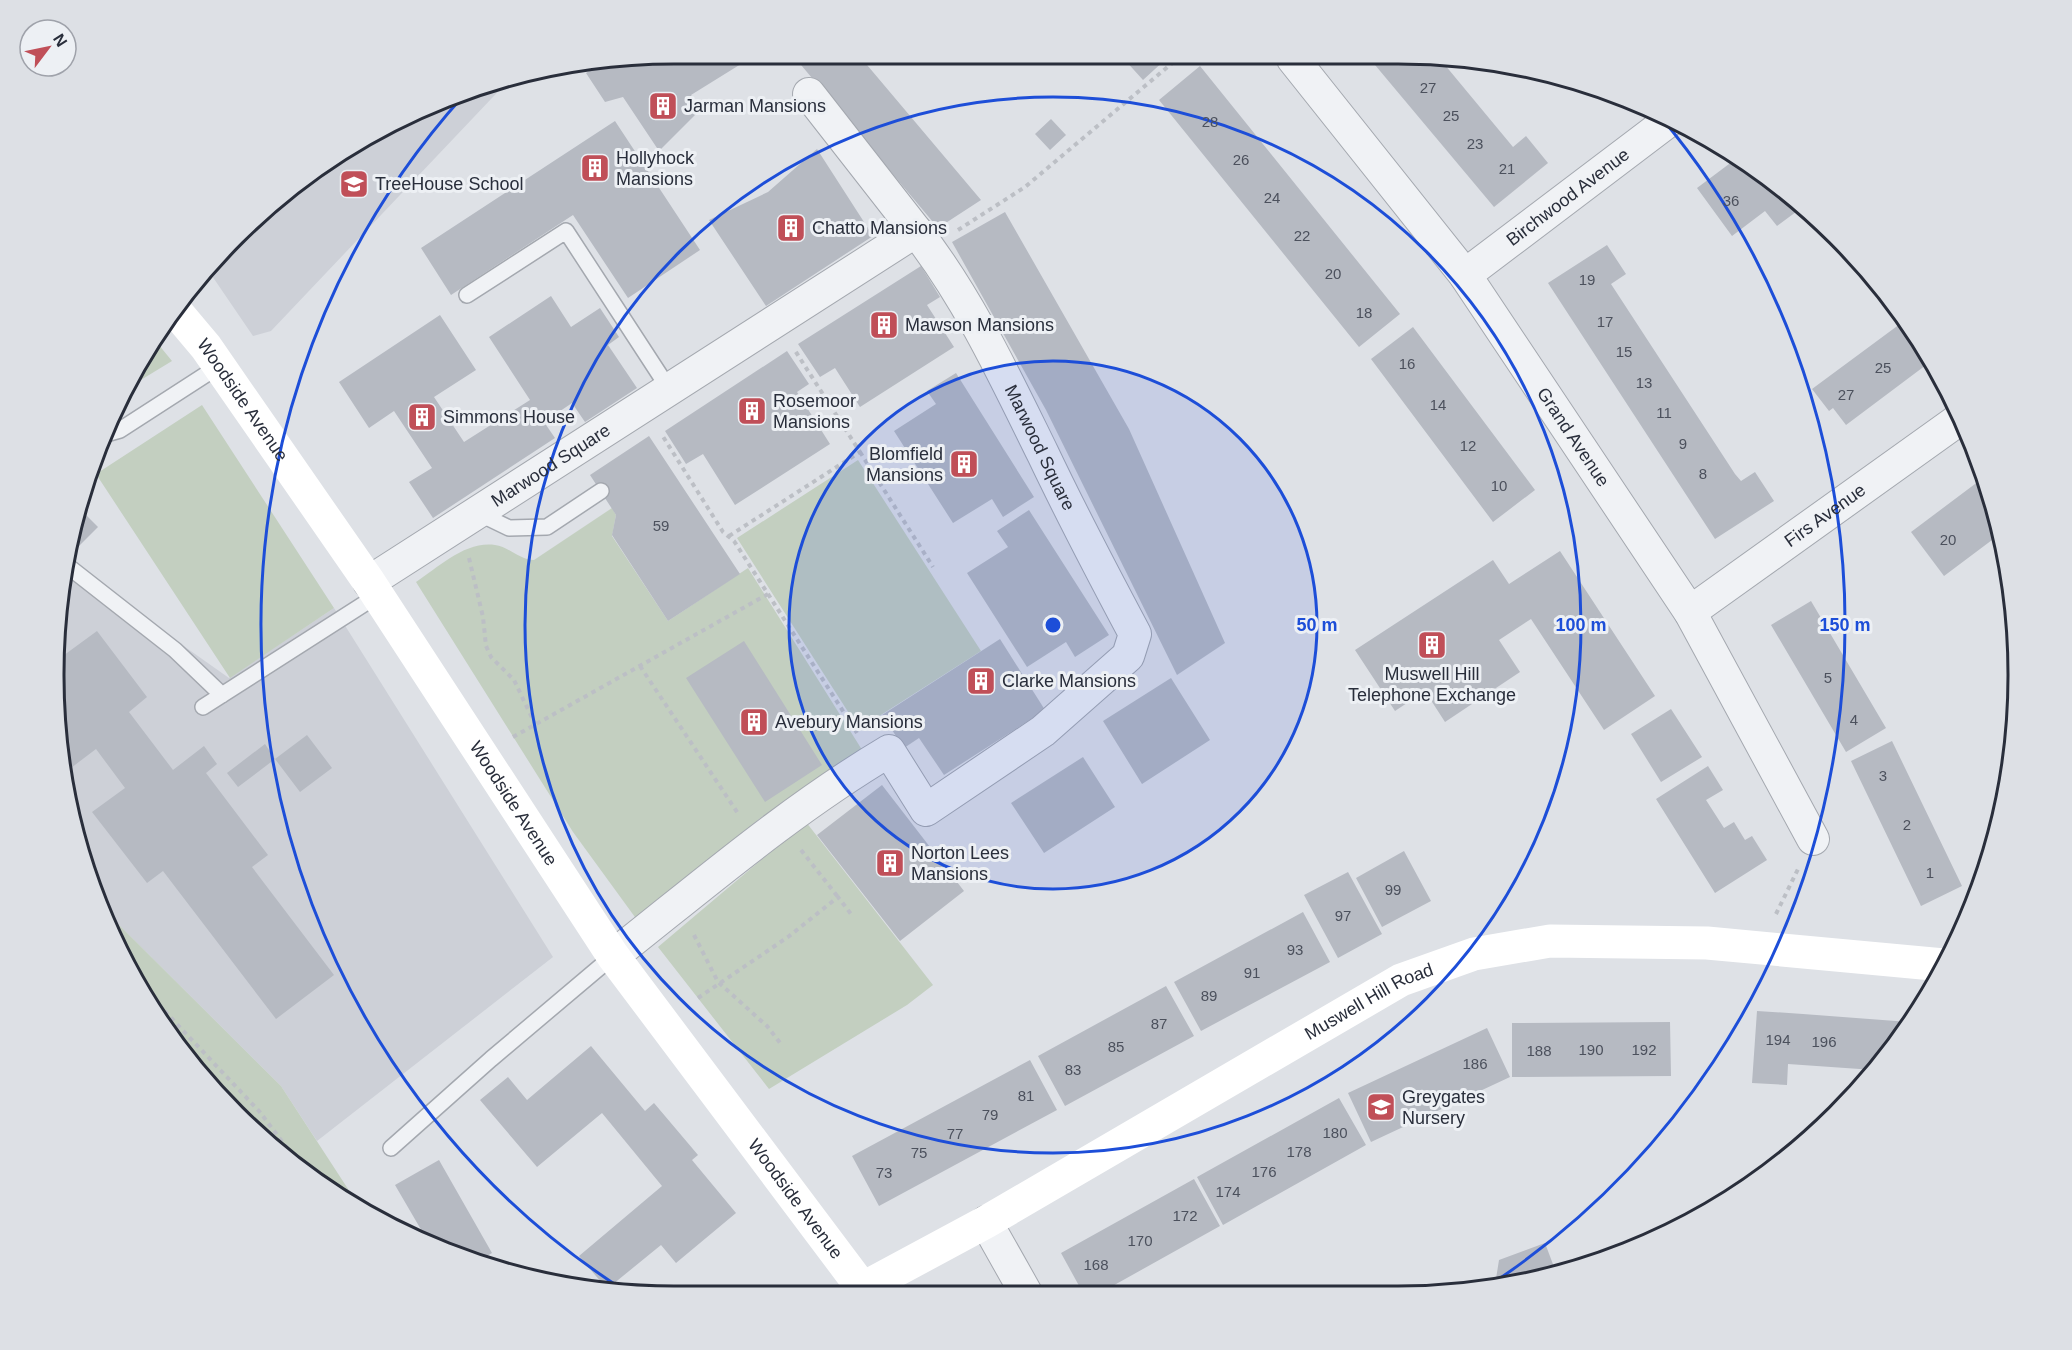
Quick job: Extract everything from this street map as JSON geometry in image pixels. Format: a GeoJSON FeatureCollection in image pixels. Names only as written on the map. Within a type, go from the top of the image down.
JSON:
{"type":"FeatureCollection","features":[{"type":"Feature","properties":{"kind":"street","name":"Grand Avenue"},"geometry":{"type":"LineString","coordinates":[[1297,64],[1465,275],[1690,612],[1813,839]]}},
{"type":"Feature","properties":{"kind":"street"},"geometry":{"type":"LineString","coordinates":[[809,94],[923,240]]}},
{"type":"Feature","properties":{"kind":"street","name":"Birchwood Avenue"},"geometry":{"type":"LineString","coordinates":[[1465,275],[1663,125]]}},
{"type":"Feature","properties":{"kind":"street","name":"Marwood Square"},"geometry":{"type":"LineString","coordinates":[[374,589],[465,521],[643,405],[776,321],[923,240],[986,338],[1079,529],[1135,634],[1128,656],[1043,730],[926,810],[889,751],[874,760]]}},
{"type":"Feature","properties":{"kind":"street","name":"Woodside Avenue"},"geometry":{"type":"LineString","coordinates":[[181,317],[219,366],[374,589],[613,956],[856,1286]]}},
{"type":"Feature","properties":{"kind":"street","name":"Firs Avenue"},"geometry":{"type":"LineString","coordinates":[[1690,612],[1953,424]]}},
{"type":"Feature","properties":{"kind":"street"},"geometry":{"type":"LineString","coordinates":[[613,956],[769,832],[874,760]]}},
{"type":"Feature","properties":{"kind":"street","name":"Muswell Hill Road"},"geometry":{"type":"LineString","coordinates":[[866,1286],[986,1222],[1401,980],[1474,954],[1550,941],[1707,943],[1935,964]]}},
{"type":"Feature","properties":{"kind":"street"},"geometry":{"type":"LineString","coordinates":[[986,1222],[1022,1286]]}},
{"type":"Feature","properties":{"kind":"lane"},"geometry":{"type":"LineString","coordinates":[[467,296],[566,231],[669,389]]}},
{"type":"Feature","properties":{"kind":"lane"},"geometry":{"type":"LineString","coordinates":[[115,431],[219,366]]}},
{"type":"Feature","properties":{"kind":"lane"},"geometry":{"type":"LineString","coordinates":[[465,521],[509,528],[547,527],[601,491]]}},
{"type":"Feature","properties":{"kind":"lane"},"geometry":{"type":"LineString","coordinates":[[74,571],[175,650],[222,695]]}},
{"type":"Feature","properties":{"kind":"lane"},"geometry":{"type":"LineString","coordinates":[[203,707],[374,589]]}},
{"type":"Feature","properties":{"kind":"lane"},"geometry":{"type":"LineString","coordinates":[[391,1148],[491,1059],[613,956]]}},
{"type":"Feature","properties":{"kind":"path"},"geometry":{"type":"LineString","coordinates":[[923,240],[1024,187],[1171,64]]}},
{"type":"Feature","properties":{"kind":"path"},"geometry":{"type":"LineString","coordinates":[[776,321],[933,567]]}},
{"type":"Feature","properties":{"kind":"path"},"geometry":{"type":"LineString","coordinates":[[643,405],[874,760]]}},
{"type":"Feature","properties":{"kind":"path"},"geometry":{"type":"LineString","coordinates":[[729,536],[860,452]]}},
{"type":"Feature","properties":{"kind":"path"},"geometry":{"type":"LineString","coordinates":[[465,521],[483,617],[486,646],[491,657],[514,680],[535,724]]}},
{"type":"Feature","properties":{"kind":"path"},"geometry":{"type":"LineString","coordinates":[[513,737],[768,594]]}},
{"type":"Feature","properties":{"kind":"path"},"geometry":{"type":"LineString","coordinates":[[640,666],[769,832],[838,897],[851,914]]}},
{"type":"Feature","properties":{"kind":"path"},"geometry":{"type":"LineString","coordinates":[[1759,947],[1813,839]]}},
{"type":"Feature","properties":{"kind":"path"},"geometry":{"type":"LineString","coordinates":[[698,998],[718,982],[788,937],[838,897]]}},
{"type":"Feature","properties":{"kind":"path"},"geometry":{"type":"LineString","coordinates":[[676,906],[704,951],[718,982],[767,1026],[781,1044]]}},
{"type":"Feature","properties":{"kind":"path"},"geometry":{"type":"LineString","coordinates":[[166,1013],[259,1111],[283,1143]]}},
{"type":"Feature","properties":{"kind":"shaded area","name":"TreeHouse School"},"geometry":{"type":"Polygon","coordinates":[[[499,91],[271,331],[253,336],[212,276],[243,243],[303,191],[370,146],[441,111],[499,91]]]}},
{"type":"Feature","properties":{"kind":"shaded area"},"geometry":{"type":"Polygon","coordinates":[[[74,569],[229,678],[334,608],[553,957],[317,1141],[281,1086],[117,923],[111,909],[85,833],[70,755],[64,675],[74,569]]]}},
{"type":"Feature","properties":{"kind":"green space"},"geometry":{"type":"Polygon","coordinates":[[[160,347],[172,361],[140,380],[160,347]]]}},
{"type":"Feature","properties":{"kind":"green space"},"geometry":{"type":"Polygon","coordinates":[[[202,405],[334,608],[230,678],[98,477],[100,472],[202,405]]]}},
{"type":"Feature","properties":{"kind":"green space"},"geometry":{"type":"Polygon","coordinates":[[[858,460],[981,651],[859,729],[737,538],[858,460]]]}},
{"type":"Feature","properties":{"kind":"green space"},"geometry":{"type":"Polygon","coordinates":[[[612,508],[616,515],[612,536],[668,621],[748,568],[864,753],[759,819],[640,924],[573,832],[416,582],[453,556],[473,547],[500,546],[523,558],[534,560],[612,508]]]}},
{"type":"Feature","properties":{"kind":"green space"},"geometry":{"type":"Polygon","coordinates":[[[806,822],[933,985],[907,1005],[769,1089],[658,947],[806,822]]]}},
{"type":"Feature","properties":{"kind":"green space"},"geometry":{"type":"Polygon","coordinates":[[[117,923],[281,1086],[350,1191],[272,1134],[216,1078],[167,1014],[146,980],[117,923]]]}},
{"type":"Feature","properties":{"kind":"building","name":"Jarman Mansions"},"geometry":{"type":"Polygon","coordinates":[[[741,64],[691,95],[700,110],[659,151],[623,97],[605,102],[586,73],[635,66],[741,64]]]}},
{"type":"Feature","properties":{"kind":"building"},"geometry":{"type":"Polygon","coordinates":[[[800,64],[866,64],[981,200],[938,228],[800,64]]]}},
{"type":"Feature","properties":{"kind":"building"},"geometry":{"type":"Polygon","coordinates":[[[1129,64],[1161,64],[1143,80],[1129,64]]]}},
{"type":"Feature","properties":{"kind":"building"},"geometry":{"type":"Polygon","coordinates":[[[1374,64],[1447,67],[1513,147],[1526,136],[1548,163],[1494,207],[1374,64]]]}},
{"type":"Feature","properties":{"kind":"building"},"geometry":{"type":"Polygon","coordinates":[[[1200,66],[1400,314],[1359,347],[1159,100],[1200,66]]]}},
{"type":"Feature","properties":{"kind":"building"},"geometry":{"type":"Polygon","coordinates":[[[1051,119],[1066,135],[1050,150],[1035,134],[1051,119]]]}},
{"type":"Feature","properties":{"kind":"building","name":"Hollyhock Mansions"},"geometry":{"type":"Polygon","coordinates":[[[615,121],[700,250],[628,298],[573,215],[451,295],[421,248],[615,121]]]}},
{"type":"Feature","properties":{"kind":"building","name":"Chatto Mansions"},"geometry":{"type":"Polygon","coordinates":[[[817,149],[873,236],[766,306],[709,220],[768,192],[817,149]]]}},
{"type":"Feature","properties":{"kind":"building"},"geometry":{"type":"Polygon","coordinates":[[[1730,163],[1795,212],[1777,226],[1765,211],[1732,236],[1697,188],[1730,163]]]}},
{"type":"Feature","properties":{"kind":"building"},"geometry":{"type":"Polygon","coordinates":[[[1005,212],[1129,429],[1225,643],[1177,675],[1046,410],[952,242],[1005,212]]]}},
{"type":"Feature","properties":{"kind":"building"},"geometry":{"type":"Polygon","coordinates":[[[1607,245],[1626,274],[1611,284],[1735,474],[1741,481],[1755,472],[1774,501],[1715,539],[1548,283],[1607,245]]]}},
{"type":"Feature","properties":{"kind":"building","name":"Mawson Mansions"},"geometry":{"type":"Polygon","coordinates":[[[921,266],[940,297],[927,305],[954,347],[860,407],[835,368],[820,377],[798,344],[921,266]]]}},
{"type":"Feature","properties":{"kind":"building","name":"Simmons House"},"geometry":{"type":"Polygon","coordinates":[[[551,296],[571,327],[600,308],[619,337],[608,345],[637,388],[585,422],[572,403],[544,422],[555,438],[433,518],[409,482],[432,468],[394,411],[369,428],[339,382],[440,315],[476,370],[434,397],[464,442],[530,400],[489,337],[551,296]]]}},
{"type":"Feature","properties":{"kind":"building"},"geometry":{"type":"Polygon","coordinates":[[[1898,326],[1924,367],[1846,425],[1833,408],[1829,411],[1812,389],[1898,326]]]}},
{"type":"Feature","properties":{"kind":"building"},"geometry":{"type":"Polygon","coordinates":[[[1413,327],[1535,490],[1493,522],[1371,359],[1413,327]]]}},
{"type":"Feature","properties":{"kind":"building","name":"Rosemoor Mansions"},"geometry":{"type":"Polygon","coordinates":[[[787,351],[809,384],[797,392],[830,444],[735,505],[703,454],[686,464],[665,431],[787,351]]]}},
{"type":"Feature","properties":{"kind":"building","name":"Blomfield Mansions"},"geometry":{"type":"Polygon","coordinates":[[[956,373],[1034,497],[1003,517],[992,499],[953,523],[894,431],[936,404],[927,391],[956,373]]]}},
{"type":"Feature","properties":{"kind":"building"},"geometry":{"type":"Polygon","coordinates":[[[649,436],[740,574],[668,621],[612,535],[616,515],[590,475],[649,436]]]}},
{"type":"Feature","properties":{"kind":"building"},"geometry":{"type":"Polygon","coordinates":[[[1976,483],[1992,540],[1944,576],[1911,532],[1976,483]]]}},
{"type":"Feature","properties":{"kind":"building"},"geometry":{"type":"Polygon","coordinates":[[[1029,510],[1109,635],[1075,657],[1066,642],[1027,667],[967,573],[1008,547],[997,531],[1029,510]]]}},
{"type":"Feature","properties":{"kind":"building"},"geometry":{"type":"Polygon","coordinates":[[[86,515],[98,527],[78,545],[86,515]]]}},
{"type":"Feature","properties":{"kind":"building","name":"Muswell Hill Telephone Exchange"},"geometry":{"type":"Polygon","coordinates":[[[1560,551],[1655,696],[1604,730],[1531,619],[1499,640],[1520,672],[1445,722],[1425,691],[1395,711],[1355,650],[1493,560],[1509,584],[1560,551]]]}},
{"type":"Feature","properties":{"kind":"building"},"geometry":{"type":"Polygon","coordinates":[[[1811,601],[1886,728],[1846,752],[1771,625],[1811,601]]]}},
{"type":"Feature","properties":{"kind":"building"},"geometry":{"type":"Polygon","coordinates":[[[97,631],[147,697],[129,712],[173,770],[204,746],[217,764],[206,773],[268,855],[252,867],[334,975],[276,1019],[163,871],[147,883],[92,812],[125,788],[96,749],[72,767],[66,715],[65,654],[97,631]]]}},
{"type":"Feature","properties":{"kind":"building","name":"Clarke Mansions"},"geometry":{"type":"Polygon","coordinates":[[[1000,639],[1045,710],[944,775],[919,738],[904,748],[882,715],[1000,639]]]}},
{"type":"Feature","properties":{"kind":"building","name":"Avebury Mansions"},"geometry":{"type":"Polygon","coordinates":[[[744,641],[822,765],[765,802],[686,678],[744,641]]]}},
{"type":"Feature","properties":{"kind":"building"},"geometry":{"type":"Polygon","coordinates":[[[1171,678],[1210,740],[1142,784],[1103,721],[1171,678]]]}},
{"type":"Feature","properties":{"kind":"building"},"geometry":{"type":"Polygon","coordinates":[[[1671,709],[1702,757],[1661,782],[1631,734],[1671,709]]]}},
{"type":"Feature","properties":{"kind":"building"},"geometry":{"type":"Polygon","coordinates":[[[307,735],[332,768],[300,792],[275,759],[307,735]]]}},
{"type":"Feature","properties":{"kind":"building"},"geometry":{"type":"Polygon","coordinates":[[[1892,741],[1962,886],[1921,906],[1851,761],[1892,741]]]}},
{"type":"Feature","properties":{"kind":"building"},"geometry":{"type":"Polygon","coordinates":[[[265,744],[275,759],[238,787],[227,773],[265,744]]]}},
{"type":"Feature","properties":{"kind":"building"},"geometry":{"type":"Polygon","coordinates":[[[1083,757],[1115,807],[1044,853],[1011,803],[1083,757]]]}},
{"type":"Feature","properties":{"kind":"building"},"geometry":{"type":"Polygon","coordinates":[[[1708,766],[1723,790],[1706,800],[1724,828],[1734,822],[1745,840],[1752,836],[1767,860],[1715,893],[1656,799],[1708,766]]]}},
{"type":"Feature","properties":{"kind":"building","name":"Norton Lees Mansions"},"geometry":{"type":"Polygon","coordinates":[[[882,785],[964,891],[900,941],[817,835],[882,785]]]}},
{"type":"Feature","properties":{"kind":"building"},"geometry":{"type":"Polygon","coordinates":[[[1404,851],[1431,901],[1382,927],[1356,878],[1404,851]]]}},
{"type":"Feature","properties":{"kind":"building"},"geometry":{"type":"Polygon","coordinates":[[[1348,872],[1382,934],[1338,958],[1304,895],[1348,872]]]}},
{"type":"Feature","properties":{"kind":"building"},"geometry":{"type":"Polygon","coordinates":[[[1303,912],[1330,962],[1201,1031],[1174,982],[1303,912]]]}},
{"type":"Feature","properties":{"kind":"building"},"geometry":{"type":"Polygon","coordinates":[[[1166,986],[1194,1036],[1065,1106],[1038,1056],[1166,986]]]}},
{"type":"Feature","properties":{"kind":"building"},"geometry":{"type":"Polygon","coordinates":[[[1757,1011],[1900,1021],[1863,1069],[1788,1064],[1787,1085],[1752,1083],[1757,1011]]]}},
{"type":"Feature","properties":{"kind":"building"},"geometry":{"type":"Polygon","coordinates":[[[1670,1022],[1671,1076],[1512,1077],[1512,1023],[1670,1022]]]}},
{"type":"Feature","properties":{"kind":"building"},"geometry":{"type":"Polygon","coordinates":[[[1487,1028],[1510,1077],[1371,1142],[1348,1093],[1487,1028]]]}},
{"type":"Feature","properties":{"kind":"building"},"geometry":{"type":"Polygon","coordinates":[[[591,1046],[645,1111],[654,1103],[698,1155],[692,1160],[736,1213],[676,1263],[661,1245],[616,1282],[600,1280],[579,1256],[662,1186],[602,1113],[537,1167],[480,1100],[508,1077],[527,1100],[591,1046]]]}},
{"type":"Feature","properties":{"kind":"building"},"geometry":{"type":"Polygon","coordinates":[[[1030,1060],[1057,1110],[879,1206],[852,1156],[1030,1060]]]}},
{"type":"Feature","properties":{"kind":"building"},"geometry":{"type":"Polygon","coordinates":[[[1339,1098],[1366,1145],[1223,1225],[1197,1177],[1339,1098]]]}},
{"type":"Feature","properties":{"kind":"building"},"geometry":{"type":"Polygon","coordinates":[[[439,1160],[492,1253],[487,1256],[479,1253],[421,1230],[395,1185],[439,1160]]]}},
{"type":"Feature","properties":{"kind":"building"},"geometry":{"type":"Polygon","coordinates":[[[1194,1179],[1220,1226],[1113,1286],[1079,1286],[1061,1253],[1194,1179]]]}},
{"type":"Feature","properties":{"kind":"building"},"geometry":{"type":"Polygon","coordinates":[[[1545,1243],[1553,1265],[1496,1277],[1499,1260],[1545,1243]]]}},
{"type":"Feature","properties":{"kind":"place","name":"Jarman Mansions"},"geometry":{"type":"Point","coordinates":[663,106]}},
{"type":"Feature","properties":{"kind":"place","name":"Hollyhock Mansions"},"geometry":{"type":"Point","coordinates":[595,168]}},
{"type":"Feature","properties":{"kind":"place","name":"TreeHouse School"},"geometry":{"type":"Point","coordinates":[354,184]}},
{"type":"Feature","properties":{"kind":"place","name":"Chatto Mansions"},"geometry":{"type":"Point","coordinates":[791,228]}},
{"type":"Feature","properties":{"kind":"place","name":"Mawson Mansions"},"geometry":{"type":"Point","coordinates":[884,325]}},
{"type":"Feature","properties":{"kind":"place","name":"Rosemoor Mansions"},"geometry":{"type":"Point","coordinates":[752,411]}},
{"type":"Feature","properties":{"kind":"place","name":"Simmons House"},"geometry":{"type":"Point","coordinates":[422,417]}},
{"type":"Feature","properties":{"kind":"place","name":"Blomfield Mansions"},"geometry":{"type":"Point","coordinates":[964,464]}},
{"type":"Feature","properties":{"kind":"place","name":"Muswell Hill Telephone Exchange"},"geometry":{"type":"Point","coordinates":[1432,645]}},
{"type":"Feature","properties":{"kind":"place","name":"Clarke Mansions"},"geometry":{"type":"Point","coordinates":[981,681]}},
{"type":"Feature","properties":{"kind":"place","name":"Avebury Mansions"},"geometry":{"type":"Point","coordinates":[754,722]}},
{"type":"Feature","properties":{"kind":"place","name":"Norton Lees Mansions"},"geometry":{"type":"Point","coordinates":[890,863]}},
{"type":"Feature","properties":{"kind":"place","name":"Greygates Nursery"},"geometry":{"type":"Point","coordinates":[1381,1107]}}]}
